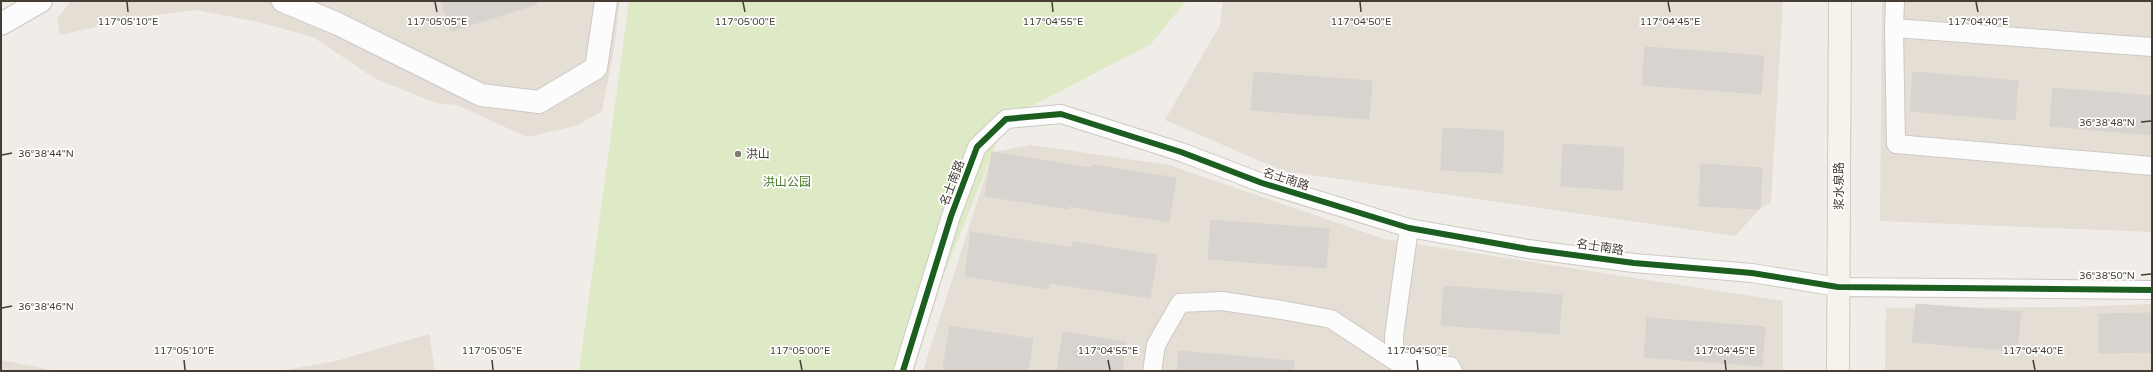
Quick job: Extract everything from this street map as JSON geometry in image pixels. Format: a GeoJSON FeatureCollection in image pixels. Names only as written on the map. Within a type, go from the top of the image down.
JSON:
{"type":"FeatureCollection","features":[{"type":"Feature","properties":{"kind":"main road","name":"浆水泉路"},"geometry":{"type":"LineString","coordinates":[[1838,371],[1840,1]]}},
{"type":"Feature","properties":{"kind":"street"},"geometry":{"type":"LineString","coordinates":[[1,24],[41,1]]}},
{"type":"Feature","properties":{"kind":"street"},"geometry":{"type":"LineString","coordinates":[[283,1],[338,24],[481,95],[540,102],[596,68],[606,1]]}},
{"type":"Feature","properties":{"kind":"street"},"geometry":{"type":"LineString","coordinates":[[1894,1],[1896,144],[2152,166]]}},
{"type":"Feature","properties":{"kind":"street"},"geometry":{"type":"LineString","coordinates":[[1894,28],[2152,47]]}},
{"type":"Feature","properties":{"kind":"street","name":"名士南路"},"geometry":{"type":"LineString","coordinates":[[904,371],[951,216],[977,147],[1006,119],[1061,114],[1181,152],[1262,183],[1409,228],[1528,248],[1634,263],[1752,273],[1838,287],[2152,290]]}},
{"type":"Feature","properties":{"kind":"street"},"geometry":{"type":"LineString","coordinates":[[1395,361],[1394,336],[1409,228]]}},
{"type":"Feature","properties":{"kind":"street"},"geometry":{"type":"LineString","coordinates":[[1152,371],[1156,345],[1180,303],[1222,301],[1282,310],[1331,320],[1395,361],[1450,366],[1453,371]]}},
{"type":"Feature","properties":{"kind":"shaded area"},"geometry":{"type":"Polygon","coordinates":[[[71,1],[620,1],[613,55],[602,111],[576,126],[527,137],[457,105],[436,103],[374,78],[313,37],[259,22],[196,10],[139,17],[60,35],[57,19],[71,1]]]}},
{"type":"Feature","properties":{"kind":"shaded area"},"geometry":{"type":"Polygon","coordinates":[[[1223,1],[1783,1],[1771,202],[1760,209],[1735,236],[1283,171],[1165,120],[1220,25],[1223,1]]]}},
{"type":"Feature","properties":{"kind":"shaded area"},"geometry":{"type":"Polygon","coordinates":[[[1882,1],[2152,1],[2152,232],[1880,221],[1882,1]]]}},
{"type":"Feature","properties":{"kind":"shaded area"},"geometry":{"type":"Polygon","coordinates":[[[1031,145],[1169,165],[1384,239],[1783,301],[1783,371],[923,371],[993,152],[1031,145]]]}},
{"type":"Feature","properties":{"kind":"shaded area"},"geometry":{"type":"Polygon","coordinates":[[[2152,304],[2152,371],[1885,371],[1886,308],[2070,307],[2152,304]]]}},
{"type":"Feature","properties":{"kind":"shaded area"},"geometry":{"type":"Polygon","coordinates":[[[429,334],[435,371],[278,371],[336,361],[429,334]]]}},
{"type":"Feature","properties":{"kind":"shaded area"},"geometry":{"type":"Polygon","coordinates":[[[1,360],[57,371],[1,371],[1,360]]]}},
{"type":"Feature","properties":{"kind":"green space","name":"洪山公园"},"geometry":{"type":"Polygon","coordinates":[[[629,1],[1186,1],[1150,45],[1006,119],[942,280],[914,371],[579,371],[629,1]]]}},
{"type":"Feature","properties":{"kind":"building"},"geometry":{"type":"Polygon","coordinates":[[[441,1],[536,1],[537,4],[451,31],[441,1]]]}},
{"type":"Feature","properties":{"kind":"building"},"geometry":{"type":"Polygon","coordinates":[[[1645,47],[1764,56],[1761,94],[1642,85],[1645,47]]]}},
{"type":"Feature","properties":{"kind":"building"},"geometry":{"type":"Polygon","coordinates":[[[1254,72],[1372,81],[1369,119],[1251,110],[1254,72]]]}},
{"type":"Feature","properties":{"kind":"building"},"geometry":{"type":"Polygon","coordinates":[[[1913,72],[2018,81],[2015,120],[1910,111],[1913,72]]]}},
{"type":"Feature","properties":{"kind":"building"},"geometry":{"type":"Polygon","coordinates":[[[2053,88],[2152,96],[2152,135],[2050,126],[2053,88]]]}},
{"type":"Feature","properties":{"kind":"building"},"geometry":{"type":"Polygon","coordinates":[[[1443,128],[1504,131],[1502,173],[1441,170],[1443,128]]]}},
{"type":"Feature","properties":{"kind":"building"},"geometry":{"type":"Polygon","coordinates":[[[1563,144],[1624,148],[1622,190],[1561,186],[1563,144]]]}},
{"type":"Feature","properties":{"kind":"building"},"geometry":{"type":"Polygon","coordinates":[[[992,152],[1092,168],[1093,165],[1176,178],[1169,222],[1069,206],[1068,209],[985,196],[992,152]]]}},
{"type":"Feature","properties":{"kind":"building"},"geometry":{"type":"Polygon","coordinates":[[[1701,164],[1762,168],[1760,209],[1699,206],[1701,164]]]}},
{"type":"Feature","properties":{"kind":"building"},"geometry":{"type":"Polygon","coordinates":[[[1211,220],[1329,229],[1326,268],[1208,259],[1211,220]]]}},
{"type":"Feature","properties":{"kind":"building"},"geometry":{"type":"Polygon","coordinates":[[[971,232],[1072,248],[1073,242],[1157,255],[1150,298],[1049,283],[1048,289],[965,276],[971,232]]]}},
{"type":"Feature","properties":{"kind":"building"},"geometry":{"type":"Polygon","coordinates":[[[1444,286],[1562,295],[1559,334],[1441,325],[1444,286]]]}},
{"type":"Feature","properties":{"kind":"building"},"geometry":{"type":"Polygon","coordinates":[[[1916,304],[2021,312],[2017,351],[1912,342],[1916,304]]]}},
{"type":"Feature","properties":{"kind":"building"},"geometry":{"type":"Polygon","coordinates":[[[2152,313],[2152,352],[2099,353],[2099,314],[2152,313]]]}},
{"type":"Feature","properties":{"kind":"building"},"geometry":{"type":"Polygon","coordinates":[[[1647,318],[1765,327],[1762,366],[1644,357],[1647,318]]]}},
{"type":"Feature","properties":{"kind":"building"},"geometry":{"type":"Polygon","coordinates":[[[950,326],[1033,339],[1028,371],[955,371],[943,369],[950,326]]]}},
{"type":"Feature","properties":{"kind":"building"},"geometry":{"type":"Polygon","coordinates":[[[1063,332],[1126,342],[1122,371],[1057,371],[1063,332]]]}},
{"type":"Feature","properties":{"kind":"building"},"geometry":{"type":"Polygon","coordinates":[[[1179,351],[1294,361],[1294,371],[1177,371],[1179,351]]]}},
{"type":"Feature","properties":{"kind":"cycle path"},"geometry":{"type":"LineString","coordinates":[[903,371],[951,216],[977,147],[1006,119],[1061,114],[1181,152],[1262,183],[1409,228],[1528,249],[1634,263],[1752,273],[1838,287],[2152,290]]}},
{"type":"Feature","properties":{"kind":"place","name":"洪山"},"geometry":{"type":"Point","coordinates":[738,154]}}]}
